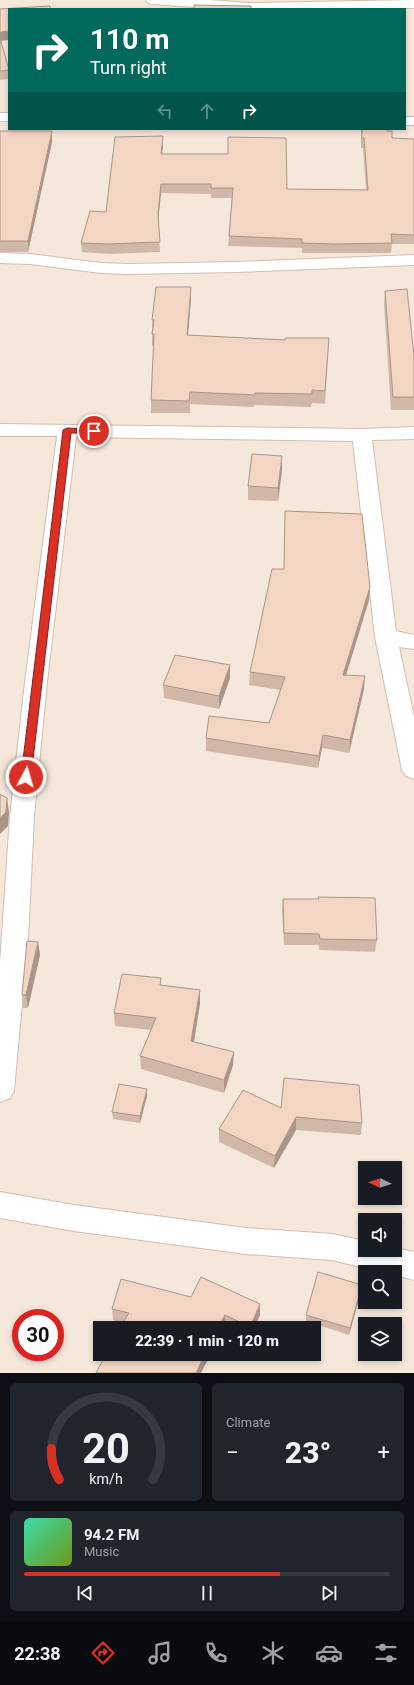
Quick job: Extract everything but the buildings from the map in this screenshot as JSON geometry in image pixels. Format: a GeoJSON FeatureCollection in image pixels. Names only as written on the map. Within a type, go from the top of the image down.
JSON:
{"type":"FeatureCollection","features":[{"type":"Feature","properties":{"kind":"street"},"geometry":{"type":"LineString","coordinates":[[153,0],[249,7],[414,4]]}},
{"type":"Feature","properties":{"kind":"street"},"geometry":{"type":"LineString","coordinates":[[0,258],[30,259],[128,270],[414,260]]}},
{"type":"Feature","properties":{"kind":"street"},"geometry":{"type":"LineString","coordinates":[[0,430],[362,435],[414,433]]}},
{"type":"Feature","properties":{"kind":"street"},"geometry":{"type":"LineString","coordinates":[[0,1090],[15,940],[22,816],[36,682],[67,430]]}},
{"type":"Feature","properties":{"kind":"street"},"geometry":{"type":"LineString","coordinates":[[362,435],[386,638],[414,770]]}},
{"type":"Feature","properties":{"kind":"street"},"geometry":{"type":"LineString","coordinates":[[386,638],[414,642]]}},
{"type":"Feature","properties":{"kind":"street"},"geometry":{"type":"LineString","coordinates":[[0,1205],[74,1218],[246,1241],[332,1247],[414,1266]]}},
{"type":"Feature","properties":{"kind":"shaded area"},"geometry":{"type":"Polygon","coordinates":[[[0,0],[414,0],[414,1373],[0,1373],[0,0]]]}},
{"type":"Feature","properties":{"kind":"route"},"geometry":{"type":"LineString","coordinates":[[26,777],[36,682],[67,430],[94,431]]}}]}
